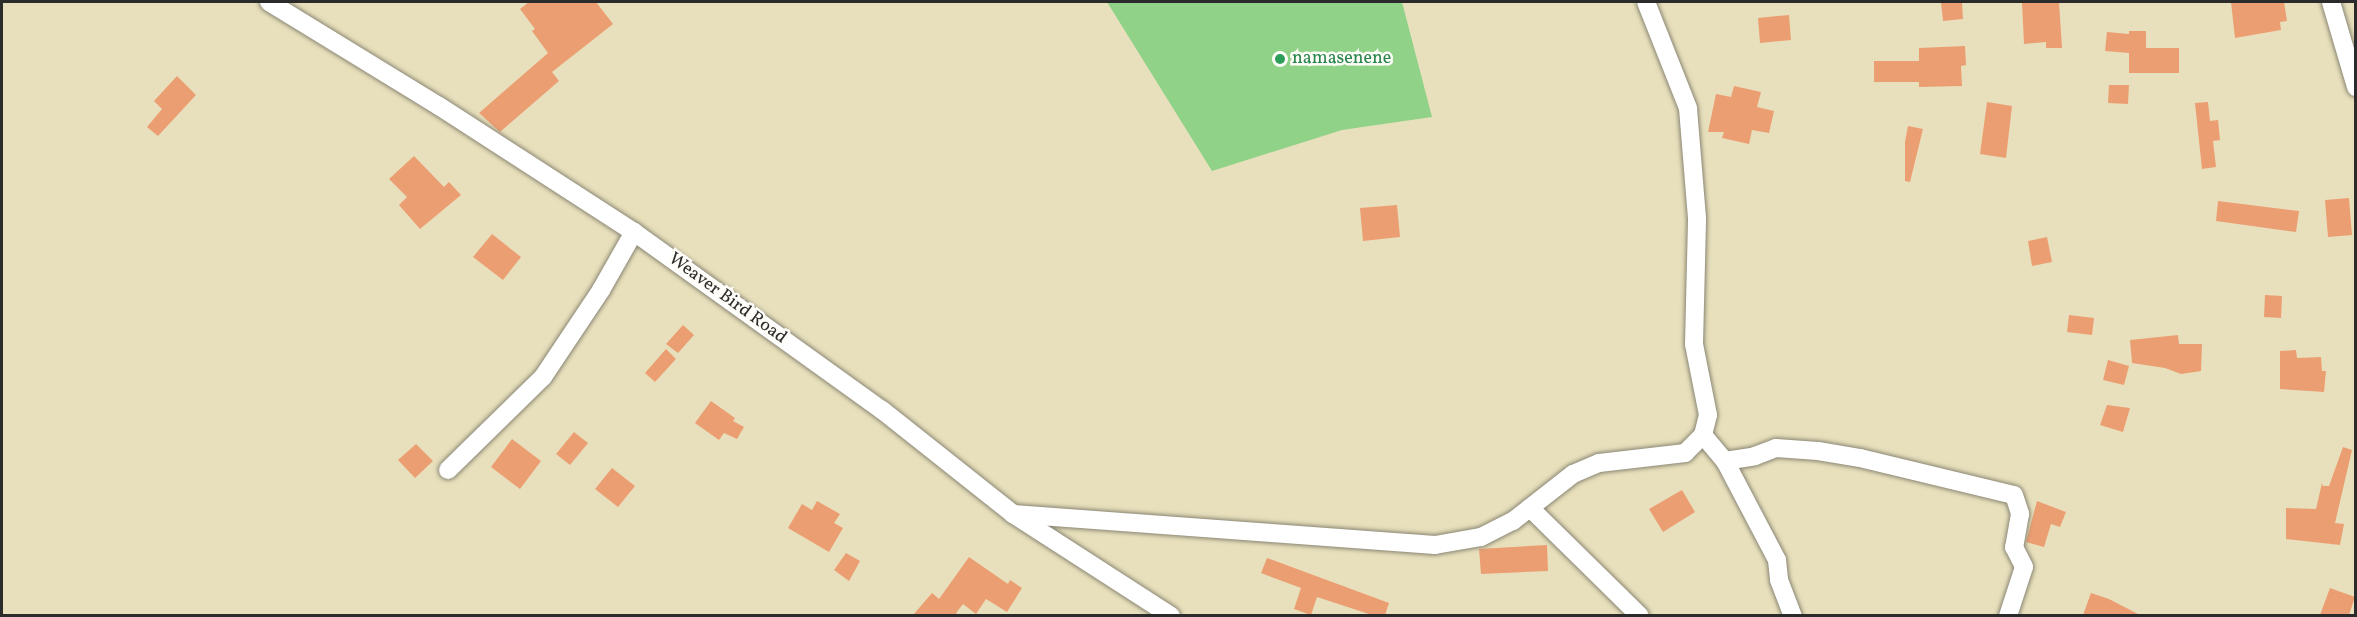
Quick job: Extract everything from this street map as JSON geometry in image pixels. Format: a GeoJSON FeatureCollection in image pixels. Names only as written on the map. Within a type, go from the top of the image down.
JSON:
{"type":"FeatureCollection","features":[{"type":"Feature","properties":{"kind":"street","name":"Weaver Bird Road"},"geometry":{"type":"LineString","coordinates":[[269,2],[439,106],[634,232],[882,410],[1013,514],[1171,615]]}},
{"type":"Feature","properties":{"kind":"street"},"geometry":{"type":"LineString","coordinates":[[1013,514],[1435,545],[1481,537],[1513,521],[1573,474],[1599,463],[1685,453],[1703,435],[1708,416],[1694,344],[1697,219],[1688,108],[1646,2]]}},
{"type":"Feature","properties":{"kind":"street"},"geometry":{"type":"LineString","coordinates":[[2331,2],[2355,87]]}},
{"type":"Feature","properties":{"kind":"street"},"geometry":{"type":"LineString","coordinates":[[448,470],[543,377],[601,290],[634,232]]}},
{"type":"Feature","properties":{"kind":"street"},"geometry":{"type":"LineString","coordinates":[[1703,435],[1725,461],[1777,560],[1779,580],[1793,615]]}},
{"type":"Feature","properties":{"kind":"street"},"geometry":{"type":"LineString","coordinates":[[1725,461],[1755,456],[1776,448],[1818,451],[1860,458],[2014,495],[2020,514],[2014,547],[2024,567],[2008,615]]}},
{"type":"Feature","properties":{"kind":"street"},"geometry":{"type":"LineString","coordinates":[[1530,508],[1640,615]]}},
{"type":"Feature","properties":{"kind":"green space","name":"namasenene"},"geometry":{"type":"Polygon","coordinates":[[[1107,2],[1402,2],[1432,117],[1342,130],[1212,171],[1107,2]]]}},
{"type":"Feature","properties":{"kind":"building"},"geometry":{"type":"Polygon","coordinates":[[[529,2],[596,2],[613,24],[552,72],[559,81],[500,132],[479,113],[548,53],[532,31],[535,29],[520,9],[529,2]]]}},
{"type":"Feature","properties":{"kind":"building"},"geometry":{"type":"Polygon","coordinates":[[[1941,2],[1962,2],[1963,19],[1943,21],[1941,2]]]}},
{"type":"Feature","properties":{"kind":"building"},"geometry":{"type":"Polygon","coordinates":[[[2059,2],[2062,48],[2046,48],[2046,42],[2024,44],[2022,3],[2059,2]]]}},
{"type":"Feature","properties":{"kind":"building"},"geometry":{"type":"Polygon","coordinates":[[[2231,2],[2284,2],[2287,21],[2280,22],[2281,30],[2235,38],[2231,2]]]}},
{"type":"Feature","properties":{"kind":"building"},"geometry":{"type":"Polygon","coordinates":[[[1789,15],[1791,40],[1760,43],[1758,18],[1789,15]]]}},
{"type":"Feature","properties":{"kind":"building"},"geometry":{"type":"Polygon","coordinates":[[[2129,31],[2146,31],[2146,48],[2179,48],[2179,73],[2129,73],[2129,53],[2105,51],[2107,32],[2129,34],[2129,31]]]}},
{"type":"Feature","properties":{"kind":"building"},"geometry":{"type":"Polygon","coordinates":[[[1965,46],[1966,65],[1961,66],[1962,86],[1919,87],[1919,82],[1874,82],[1874,61],[1919,61],[1919,48],[1965,46]]]}},
{"type":"Feature","properties":{"kind":"building"},"geometry":{"type":"Polygon","coordinates":[[[177,76],[196,95],[158,136],[147,127],[162,109],[154,101],[177,76]]]}},
{"type":"Feature","properties":{"kind":"building"},"geometry":{"type":"Polygon","coordinates":[[[2109,85],[2129,85],[2128,104],[2108,103],[2109,85]]]}},
{"type":"Feature","properties":{"kind":"building"},"geometry":{"type":"Polygon","coordinates":[[[1734,86],[1761,92],[1757,107],[1774,111],[1769,133],[1752,130],[1749,144],[1722,138],[1724,132],[1708,132],[1716,94],[1731,97],[1734,86]]]}},
{"type":"Feature","properties":{"kind":"building"},"geometry":{"type":"Polygon","coordinates":[[[1987,102],[2012,106],[2006,158],[1980,154],[1987,102]]]}},
{"type":"Feature","properties":{"kind":"building"},"geometry":{"type":"Polygon","coordinates":[[[2208,102],[2210,121],[2218,120],[2220,140],[2213,141],[2216,167],[2202,169],[2195,103],[2208,102]]]}},
{"type":"Feature","properties":{"kind":"building"},"geometry":{"type":"Polygon","coordinates":[[[1908,126],[1923,129],[1910,182],[1905,181],[1905,142],[1908,126]]]}},
{"type":"Feature","properties":{"kind":"building"},"geometry":{"type":"Polygon","coordinates":[[[414,156],[444,187],[449,182],[461,195],[420,229],[399,205],[407,197],[389,179],[414,156]]]}},
{"type":"Feature","properties":{"kind":"building"},"geometry":{"type":"Polygon","coordinates":[[[2349,198],[2352,235],[2328,237],[2325,200],[2349,198]]]}},
{"type":"Feature","properties":{"kind":"building"},"geometry":{"type":"Polygon","coordinates":[[[2218,201],[2299,211],[2296,232],[2216,221],[2218,201]]]}},
{"type":"Feature","properties":{"kind":"building"},"geometry":{"type":"Polygon","coordinates":[[[1397,205],[1400,237],[1363,241],[1360,208],[1397,205]]]}},
{"type":"Feature","properties":{"kind":"building"},"geometry":{"type":"Polygon","coordinates":[[[492,234],[521,257],[503,280],[473,257],[492,234]]]}},
{"type":"Feature","properties":{"kind":"building"},"geometry":{"type":"Polygon","coordinates":[[[2047,237],[2052,262],[2032,266],[2028,241],[2047,237]]]}},
{"type":"Feature","properties":{"kind":"building"},"geometry":{"type":"Polygon","coordinates":[[[2265,295],[2282,296],[2281,318],[2264,317],[2265,295]]]}},
{"type":"Feature","properties":{"kind":"building"},"geometry":{"type":"Polygon","coordinates":[[[2069,315],[2094,318],[2092,335],[2067,332],[2069,315]]]}},
{"type":"Feature","properties":{"kind":"building"},"geometry":{"type":"Polygon","coordinates":[[[683,325],[694,335],[678,353],[666,344],[683,325]]]}},
{"type":"Feature","properties":{"kind":"building"},"geometry":{"type":"Polygon","coordinates":[[[2178,335],[2179,344],[2202,344],[2201,371],[2181,374],[2165,368],[2132,363],[2130,340],[2178,335]]]}},
{"type":"Feature","properties":{"kind":"building"},"geometry":{"type":"Polygon","coordinates":[[[666,349],[676,359],[655,382],[645,373],[666,349]]]}},
{"type":"Feature","properties":{"kind":"building"},"geometry":{"type":"Polygon","coordinates":[[[2296,350],[2297,358],[2321,357],[2322,371],[2326,371],[2324,392],[2280,389],[2280,351],[2296,350]]]}},
{"type":"Feature","properties":{"kind":"building"},"geometry":{"type":"Polygon","coordinates":[[[2108,360],[2129,366],[2124,385],[2103,380],[2108,360]]]}},
{"type":"Feature","properties":{"kind":"building"},"geometry":{"type":"Polygon","coordinates":[[[711,401],[735,418],[733,421],[744,427],[737,439],[724,433],[719,440],[695,423],[711,401]]]}},
{"type":"Feature","properties":{"kind":"building"},"geometry":{"type":"Polygon","coordinates":[[[2107,405],[2130,408],[2123,432],[2100,425],[2107,405]]]}},
{"type":"Feature","properties":{"kind":"building"},"geometry":{"type":"Polygon","coordinates":[[[574,432],[588,443],[570,465],[556,454],[574,432]]]}},
{"type":"Feature","properties":{"kind":"building"},"geometry":{"type":"Polygon","coordinates":[[[512,439],[541,461],[520,489],[491,467],[512,439]]]}},
{"type":"Feature","properties":{"kind":"building"},"geometry":{"type":"Polygon","coordinates":[[[416,444],[433,461],[415,478],[398,460],[416,444]]]}},
{"type":"Feature","properties":{"kind":"building"},"geometry":{"type":"Polygon","coordinates":[[[2343,447],[2352,450],[2335,523],[2344,524],[2340,545],[2286,539],[2286,508],[2316,509],[2322,483],[2323,486],[2329,486],[2343,447]]]}},
{"type":"Feature","properties":{"kind":"building"},"geometry":{"type":"Polygon","coordinates":[[[612,468],[635,486],[618,507],[595,489],[612,468]]]}},
{"type":"Feature","properties":{"kind":"building"},"geometry":{"type":"Polygon","coordinates":[[[1682,490],[1695,512],[1663,532],[1649,509],[1682,490]]]}},
{"type":"Feature","properties":{"kind":"building"},"geometry":{"type":"Polygon","coordinates":[[[817,501],[840,514],[834,523],[843,528],[829,552],[788,528],[802,504],[812,510],[817,501]]]}},
{"type":"Feature","properties":{"kind":"building"},"geometry":{"type":"Polygon","coordinates":[[[2037,501],[2066,512],[2060,527],[2051,524],[2044,547],[2026,542],[2037,501]]]}},
{"type":"Feature","properties":{"kind":"building"},"geometry":{"type":"Polygon","coordinates":[[[1547,545],[1548,571],[1481,574],[1479,549],[1547,545]]]}},
{"type":"Feature","properties":{"kind":"building"},"geometry":{"type":"Polygon","coordinates":[[[846,553],[860,561],[849,581],[834,570],[846,553]]]}},
{"type":"Feature","properties":{"kind":"building"},"geometry":{"type":"Polygon","coordinates":[[[969,557],[1008,584],[1010,580],[1022,588],[1007,612],[986,599],[976,614],[963,604],[956,613],[959,615],[913,615],[932,593],[939,599],[969,557]]]}},
{"type":"Feature","properties":{"kind":"building"},"geometry":{"type":"Polygon","coordinates":[[[1267,558],[1389,603],[1385,615],[1372,615],[1317,597],[1311,615],[1294,609],[1301,588],[1261,573],[1267,558]]]}},
{"type":"Feature","properties":{"kind":"building"},"geometry":{"type":"Polygon","coordinates":[[[2330,588],[2355,597],[2349,615],[2320,615],[2330,588]]]}},
{"type":"Feature","properties":{"kind":"building"},"geometry":{"type":"Polygon","coordinates":[[[2091,593],[2109,599],[2140,615],[2083,615],[2091,593]]]}},
{"type":"Feature","properties":{"kind":"place","name":"namasenene"},"geometry":{"type":"Point","coordinates":[1280,59]}}]}
